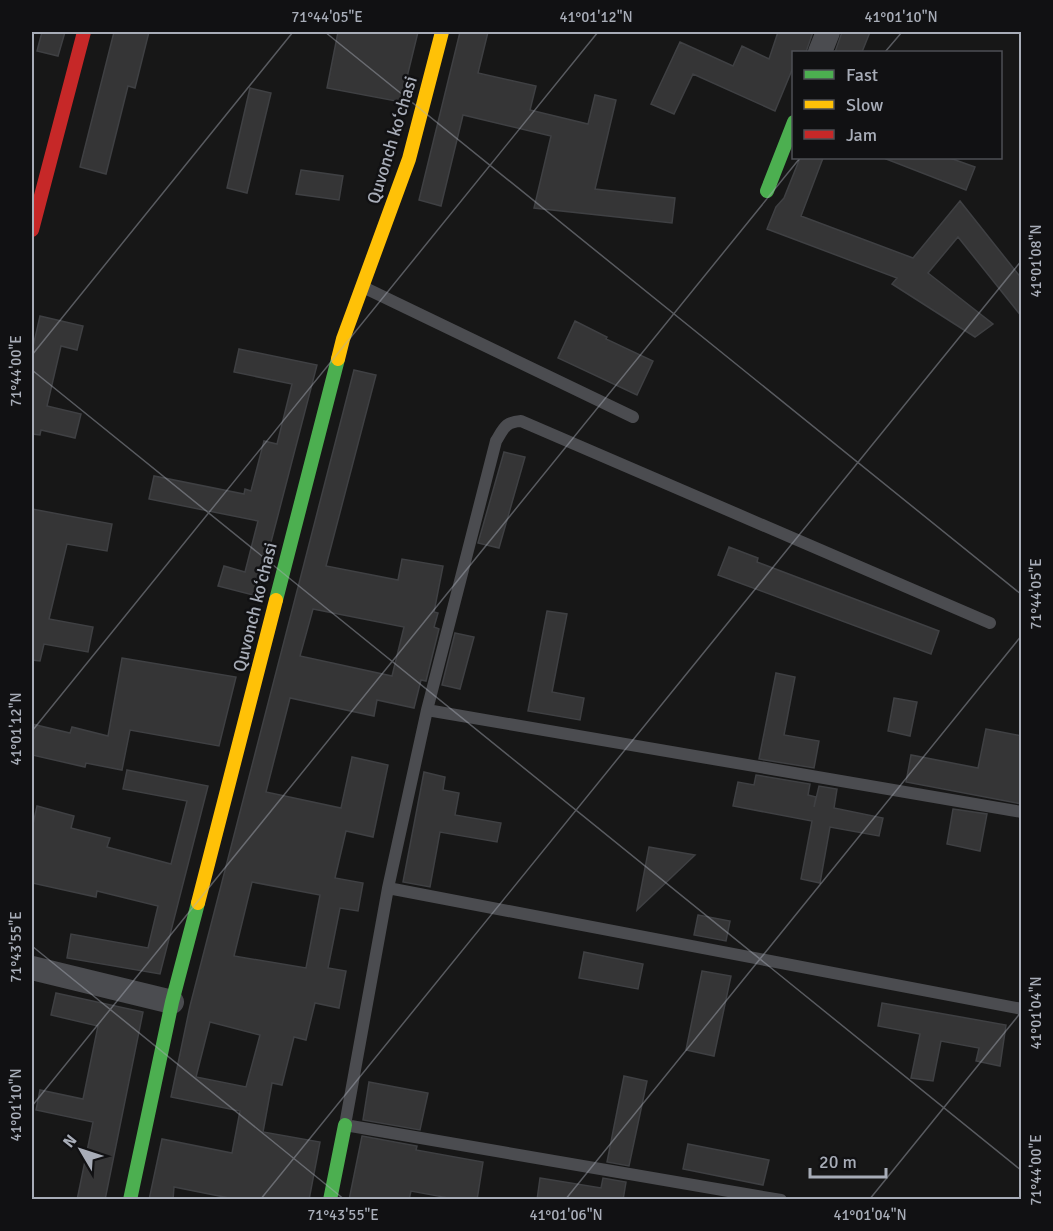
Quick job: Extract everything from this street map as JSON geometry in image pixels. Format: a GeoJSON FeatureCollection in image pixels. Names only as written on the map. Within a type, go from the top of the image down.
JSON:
{"type":"FeatureCollection","features":[{"type":"Feature","properties":{"kind":"street"},"geometry":{"type":"LineString","coordinates":[[32,230],[36,193],[84,32]]}},
{"type":"Feature","properties":{"kind":"street","name":"Quvonch koʻchasi"},"geometry":{"type":"LineString","coordinates":[[130,1200],[172,1002],[343,339],[409,159],[442,32]]}},
{"type":"Feature","properties":{"kind":"street"},"geometry":{"type":"LineString","coordinates":[[820,51],[828,32]]}},
{"type":"Feature","properties":{"kind":"street"},"geometry":{"type":"LineString","coordinates":[[767,191],[792,127]]}},
{"type":"Feature","properties":{"kind":"street"},"geometry":{"type":"LineString","coordinates":[[32,968],[172,1002]]}},
{"type":"Feature","properties":{"kind":"street"},"geometry":{"type":"LineString","coordinates":[[330,1200],[345,1125]]}},
{"type":"Feature","properties":{"kind":"lane"},"geometry":{"type":"LineString","coordinates":[[362,286],[633,417]]}},
{"type":"Feature","properties":{"kind":"lane"},"geometry":{"type":"LineString","coordinates":[[781,1200],[345,1125],[388,888],[427,710],[496,441],[511,422],[521,421],[990,623]]}},
{"type":"Feature","properties":{"kind":"lane"},"geometry":{"type":"LineString","coordinates":[[427,710],[1022,812]]}},
{"type":"Feature","properties":{"kind":"lane"},"geometry":{"type":"LineString","coordinates":[[388,888],[1022,1009]]}},
{"type":"Feature","properties":{"kind":"building"},"geometry":{"type":"Polygon","coordinates":[[[42,32],[65,32],[58,56],[37,51],[42,32]]]}},
{"type":"Feature","properties":{"kind":"building"},"geometry":{"type":"Polygon","coordinates":[[[114,32],[149,32],[135,88],[128,86],[106,174],[80,167],[114,32]]]}},
{"type":"Feature","properties":{"kind":"building"},"geometry":{"type":"Polygon","coordinates":[[[338,32],[418,32],[401,102],[327,88],[338,32]]]}},
{"type":"Feature","properties":{"kind":"building"},"geometry":{"type":"Polygon","coordinates":[[[460,32],[488,32],[478,73],[536,86],[530,110],[588,124],[595,95],[616,100],[595,189],[675,198],[672,223],[534,208],[551,136],[463,115],[441,206],[419,200],[460,32]]]}},
{"type":"Feature","properties":{"kind":"building"},"geometry":{"type":"Polygon","coordinates":[[[778,32],[813,32],[806,51],[792,51],[792,70],[775,111],[693,74],[674,114],[651,104],[680,42],[733,66],[742,46],[769,59],[778,32]]]}},
{"type":"Feature","properties":{"kind":"building"},"geometry":{"type":"Polygon","coordinates":[[[842,32],[870,32],[862,51],[835,51],[842,32]]]}},
{"type":"Feature","properties":{"kind":"building"},"geometry":{"type":"Polygon","coordinates":[[[250,88],[271,93],[247,193],[227,188],[250,88]]]}},
{"type":"Feature","properties":{"kind":"building"},"geometry":{"type":"Polygon","coordinates":[[[800,159],[823,159],[801,216],[913,258],[960,201],[1022,279],[1022,317],[958,237],[928,273],[993,324],[975,337],[892,284],[897,278],[767,229],[776,207],[784,198],[800,159]]]}},
{"type":"Feature","properties":{"kind":"building"},"geometry":{"type":"Polygon","coordinates":[[[886,159],[953,159],[975,167],[966,190],[886,159]]]}},
{"type":"Feature","properties":{"kind":"building"},"geometry":{"type":"Polygon","coordinates":[[[301,170],[343,176],[339,200],[296,194],[301,170]]]}},
{"type":"Feature","properties":{"kind":"building"},"geometry":{"type":"Polygon","coordinates":[[[40,316],[83,326],[77,350],[61,346],[47,406],[81,414],[75,438],[41,430],[40,435],[32,434],[32,351],[40,316]]]}},
{"type":"Feature","properties":{"kind":"building"},"geometry":{"type":"Polygon","coordinates":[[[575,321],[607,337],[606,339],[653,361],[637,395],[558,358],[575,321]]]}},
{"type":"Feature","properties":{"kind":"building"},"geometry":{"type":"Polygon","coordinates":[[[239,349],[317,365],[257,596],[218,586],[224,566],[245,572],[258,521],[149,499],[154,476],[244,494],[245,489],[251,491],[264,441],[277,444],[292,384],[234,372],[239,349]]]}},
{"type":"Feature","properties":{"kind":"building"},"geometry":{"type":"Polygon","coordinates":[[[354,370],[376,375],[326,566],[398,580],[402,559],[443,566],[434,612],[438,613],[434,627],[439,629],[426,681],[421,680],[414,708],[377,700],[374,716],[290,698],[266,792],[341,808],[352,757],[388,765],[373,837],[346,831],[335,878],[363,883],[358,911],[340,908],[328,968],[346,971],[339,1008],[315,1003],[306,1040],[294,1037],[282,1085],[272,1083],[263,1132],[320,1142],[309,1200],[239,1200],[174,1187],[173,1200],[149,1200],[162,1139],[232,1153],[240,1111],[171,1097],[190,1006],[354,370]],[[313,609],[300,656],[392,676],[404,627],[313,609]],[[252,882],[234,956],[306,968],[320,895],[252,882]],[[210,1022],[196,1077],[246,1087],[260,1035],[210,1022]]]}},
{"type":"Feature","properties":{"kind":"building"},"geometry":{"type":"Polygon","coordinates":[[[504,452],[525,457],[499,548],[478,543],[504,452]]]}},
{"type":"Feature","properties":{"kind":"building"},"geometry":{"type":"Polygon","coordinates":[[[32,509],[112,524],[107,551],[67,544],[49,619],[93,627],[88,652],[44,644],[40,661],[32,660],[32,509]]]}},
{"type":"Feature","properties":{"kind":"building"},"geometry":{"type":"Polygon","coordinates":[[[729,547],[758,558],[757,562],[939,631],[931,654],[718,575],[729,547]]]}},
{"type":"Feature","properties":{"kind":"building"},"geometry":{"type":"Polygon","coordinates":[[[547,611],[567,614],[552,692],[584,698],[580,720],[528,711],[547,611]]]}},
{"type":"Feature","properties":{"kind":"building"},"geometry":{"type":"Polygon","coordinates":[[[455,633],[474,637],[460,689],[442,685],[455,633]]]}},
{"type":"Feature","properties":{"kind":"building"},"geometry":{"type":"Polygon","coordinates":[[[122,658],[236,677],[219,746],[130,730],[122,770],[86,763],[85,767],[32,755],[32,724],[70,733],[72,727],[108,736],[122,658]]]}},
{"type":"Feature","properties":{"kind":"building"},"geometry":{"type":"Polygon","coordinates":[[[776,673],[795,677],[784,735],[819,741],[814,768],[759,759],[776,673]]]}},
{"type":"Feature","properties":{"kind":"building"},"geometry":{"type":"Polygon","coordinates":[[[894,698],[917,702],[910,736],[888,731],[894,698]]]}},
{"type":"Feature","properties":{"kind":"building"},"geometry":{"type":"Polygon","coordinates":[[[986,729],[1022,736],[1022,804],[906,782],[911,755],[978,768],[986,729]]]}},
{"type":"Feature","properties":{"kind":"building"},"geometry":{"type":"Polygon","coordinates":[[[127,770],[208,786],[160,974],[67,958],[71,934],[148,948],[158,906],[97,891],[96,897],[32,883],[32,829],[37,806],[74,816],[71,828],[110,838],[107,847],[171,864],[187,801],[123,789],[127,770]]]}},
{"type":"Feature","properties":{"kind":"building"},"geometry":{"type":"Polygon","coordinates":[[[424,772],[445,777],[443,790],[459,793],[455,815],[501,823],[497,842],[440,832],[430,887],[403,882],[424,772]]]}},
{"type":"Feature","properties":{"kind":"building"},"geometry":{"type":"Polygon","coordinates":[[[756,775],[810,784],[808,795],[816,797],[814,807],[819,786],[837,789],[834,808],[883,818],[879,836],[830,827],[820,883],[801,879],[812,821],[733,806],[738,782],[754,785],[756,775]]]}},
{"type":"Feature","properties":{"kind":"building"},"geometry":{"type":"Polygon","coordinates":[[[953,809],[987,814],[980,851],[947,844],[953,809]]]}},
{"type":"Feature","properties":{"kind":"building"},"geometry":{"type":"Polygon","coordinates":[[[649,847],[695,855],[637,910],[649,847]]]}},
{"type":"Feature","properties":{"kind":"building"},"geometry":{"type":"Polygon","coordinates":[[[698,915],[730,921],[726,941],[694,935],[698,915]]]}},
{"type":"Feature","properties":{"kind":"building"},"geometry":{"type":"Polygon","coordinates":[[[584,952],[643,964],[638,989],[579,978],[584,952]]]}},
{"type":"Feature","properties":{"kind":"building"},"geometry":{"type":"Polygon","coordinates":[[[702,971],[731,976],[714,1056],[686,1050],[702,971]]]}},
{"type":"Feature","properties":{"kind":"building"},"geometry":{"type":"Polygon","coordinates":[[[56,993],[143,1012],[105,1200],[77,1200],[93,1122],[36,1110],[40,1090],[83,1099],[98,1026],[51,1015],[56,993]]]}},
{"type":"Feature","properties":{"kind":"building"},"geometry":{"type":"Polygon","coordinates":[[[882,1003],[1006,1025],[1000,1066],[976,1061],[979,1048],[941,1041],[933,1081],[911,1078],[920,1034],[878,1026],[882,1003]]]}},
{"type":"Feature","properties":{"kind":"building"},"geometry":{"type":"Polygon","coordinates":[[[624,1076],[647,1081],[629,1166],[607,1162],[624,1076]]]}},
{"type":"Feature","properties":{"kind":"building"},"geometry":{"type":"Polygon","coordinates":[[[369,1082],[428,1093],[420,1130],[363,1120],[369,1082]]]}},
{"type":"Feature","properties":{"kind":"building"},"geometry":{"type":"Polygon","coordinates":[[[362,1136],[417,1146],[416,1150],[483,1162],[477,1200],[449,1200],[449,1198],[411,1191],[409,1200],[349,1200],[362,1136]]]}},
{"type":"Feature","properties":{"kind":"building"},"geometry":{"type":"Polygon","coordinates":[[[688,1144],[769,1160],[763,1185],[683,1169],[688,1144]]]}},
{"type":"Feature","properties":{"kind":"building"},"geometry":{"type":"Polygon","coordinates":[[[540,1178],[601,1188],[603,1178],[626,1182],[623,1200],[537,1200],[540,1178]]]}},
{"type":"Feature","properties":{"kind":"traffic: fast"},"geometry":{"type":"LineString","coordinates":[[767,191],[792,127]]}},
{"type":"Feature","properties":{"kind":"traffic: fast"},"geometry":{"type":"LineString","coordinates":[[276,600],[338,359]]}},
{"type":"Feature","properties":{"kind":"traffic: fast"},"geometry":{"type":"LineString","coordinates":[[130,1200],[172,1002],[198,903]]}},
{"type":"Feature","properties":{"kind":"traffic: fast"},"geometry":{"type":"LineString","coordinates":[[330,1200],[345,1125]]}},
{"type":"Feature","properties":{"kind":"traffic: slow"},"geometry":{"type":"LineString","coordinates":[[338,359],[343,339],[409,159],[442,32]]}},
{"type":"Feature","properties":{"kind":"traffic: slow"},"geometry":{"type":"LineString","coordinates":[[198,903],[276,600]]}},
{"type":"Feature","properties":{"kind":"traffic: jam"},"geometry":{"type":"LineString","coordinates":[[32,230],[84,32]]}}]}
